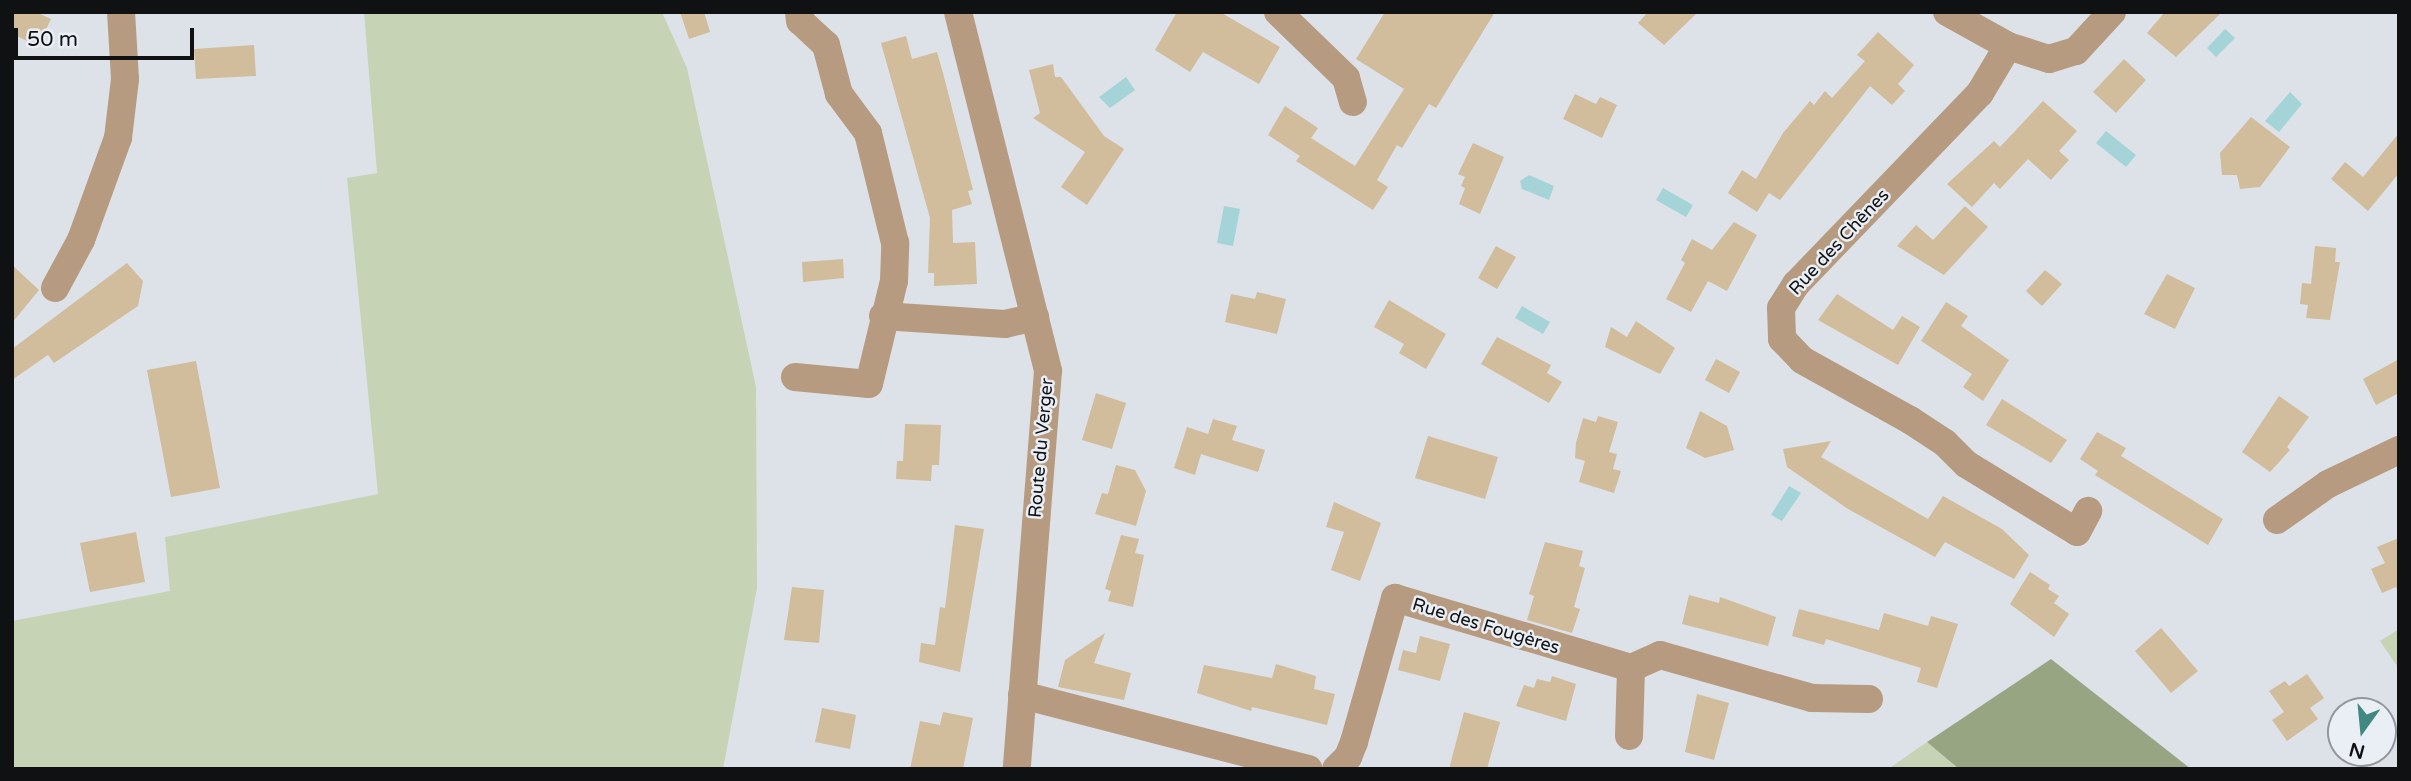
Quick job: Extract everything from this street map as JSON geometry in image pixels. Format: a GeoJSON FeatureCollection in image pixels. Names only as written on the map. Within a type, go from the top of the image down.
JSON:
{"type":"FeatureCollection","features":[{"type":"Feature","properties":{"kind":"street"},"geometry":{"type":"LineString","coordinates":[[55,288],[81,240],[118,138],[125,79],[121,12]]}},
{"type":"Feature","properties":{"kind":"street"},"geometry":{"type":"LineString","coordinates":[[795,377],[869,384],[883,316],[894,281],[895,243],[868,133],[839,94],[826,45],[800,21],[799,12]]}},
{"type":"Feature","properties":{"kind":"street","name":"Route du Verger"},"geometry":{"type":"LineString","coordinates":[[958,12],[1048,371],[1017,769]]}},
{"type":"Feature","properties":{"kind":"street"},"geometry":{"type":"LineString","coordinates":[[1278,12],[1346,78],[1353,102]]}},
{"type":"Feature","properties":{"kind":"street"},"geometry":{"type":"LineString","coordinates":[[1947,12],[2008,47],[2049,59],[2077,51],[2112,12]]}},
{"type":"Feature","properties":{"kind":"street","name":"Rue des Chênes"},"geometry":{"type":"LineString","coordinates":[[2008,47],[1980,93],[1796,284],[1781,308],[1782,339],[1802,360],[1910,421],[1945,443],[1966,464],[2077,532],[2088,511]]}},
{"type":"Feature","properties":{"kind":"street"},"geometry":{"type":"LineString","coordinates":[[883,316],[1005,324],[1035,317]]}},
{"type":"Feature","properties":{"kind":"street"},"geometry":{"type":"LineString","coordinates":[[2277,520],[2328,484],[2399,450]]}},
{"type":"Feature","properties":{"kind":"street","name":"Rue des Fougères"},"geometry":{"type":"LineString","coordinates":[[1336,769],[1348,757],[1354,742],[1395,598],[1631,668]]}},
{"type":"Feature","properties":{"kind":"street"},"geometry":{"type":"LineString","coordinates":[[1629,736],[1631,668],[1660,655],[1812,698],[1870,699]]}},
{"type":"Feature","properties":{"kind":"street"},"geometry":{"type":"LineString","coordinates":[[1023,695],[1309,769]]}},
{"type":"Feature","properties":{"kind":"green space"},"geometry":{"type":"Polygon","coordinates":[[[364,12],[662,12],[687,68],[756,387],[757,588],[723,769],[12,769],[12,621],[170,591],[165,537],[378,494],[347,178],[377,173],[364,12]]]}},
{"type":"Feature","properties":{"kind":"green space"},"geometry":{"type":"Polygon","coordinates":[[[2399,629],[2399,669],[2380,641],[2399,629]]]}},
{"type":"Feature","properties":{"kind":"green space"},"geometry":{"type":"Polygon","coordinates":[[[2051,659],[2191,769],[1959,769],[1927,742],[2051,659]]]}},
{"type":"Feature","properties":{"kind":"green space"},"geometry":{"type":"Polygon","coordinates":[[[1927,742],[1959,769],[1888,769],[1927,742]]]}},
{"type":"Feature","properties":{"kind":"water"},"geometry":{"type":"Polygon","coordinates":[[[2225,29],[2235,38],[2216,57],[2207,48],[2225,29]]]}},
{"type":"Feature","properties":{"kind":"water"},"geometry":{"type":"Polygon","coordinates":[[[1126,77],[1135,90],[1110,108],[1099,97],[1126,77]]]}},
{"type":"Feature","properties":{"kind":"water"},"geometry":{"type":"Polygon","coordinates":[[[2290,92],[2302,104],[2279,132],[2265,121],[2290,92]]]}},
{"type":"Feature","properties":{"kind":"water"},"geometry":{"type":"Polygon","coordinates":[[[2106,131],[2136,155],[2126,167],[2096,143],[2106,131]]]}},
{"type":"Feature","properties":{"kind":"water"},"geometry":{"type":"Polygon","coordinates":[[[1529,175],[1554,186],[1549,200],[1522,189],[1520,181],[1529,175]]]}},
{"type":"Feature","properties":{"kind":"water"},"geometry":{"type":"Polygon","coordinates":[[[1663,188],[1693,205],[1686,217],[1656,200],[1663,188]]]}},
{"type":"Feature","properties":{"kind":"water"},"geometry":{"type":"Polygon","coordinates":[[[1224,206],[1240,209],[1233,246],[1217,243],[1224,206]]]}},
{"type":"Feature","properties":{"kind":"water"},"geometry":{"type":"Polygon","coordinates":[[[1522,306],[1550,322],[1543,334],[1515,318],[1522,306]]]}},
{"type":"Feature","properties":{"kind":"water"},"geometry":{"type":"Polygon","coordinates":[[[1789,486],[1801,493],[1782,521],[1771,515],[1789,486]]]}},
{"type":"Feature","properties":{"kind":"building"},"geometry":{"type":"Polygon","coordinates":[[[12,12],[36,12],[51,19],[38,46],[12,34],[12,12]]]}},
{"type":"Feature","properties":{"kind":"building"},"geometry":{"type":"Polygon","coordinates":[[[680,12],[704,12],[710,32],[689,39],[680,12]]]}},
{"type":"Feature","properties":{"kind":"building"},"geometry":{"type":"Polygon","coordinates":[[[1177,12],[1220,12],[1280,47],[1259,84],[1203,52],[1190,72],[1155,50],[1177,12]]]}},
{"type":"Feature","properties":{"kind":"building"},"geometry":{"type":"Polygon","coordinates":[[[1385,12],[1495,12],[1436,108],[1429,104],[1402,148],[1397,145],[1377,180],[1388,187],[1373,210],[1296,161],[1300,156],[1268,135],[1285,106],[1318,128],[1311,138],[1355,166],[1404,89],[1356,59],[1385,12]]]}},
{"type":"Feature","properties":{"kind":"building"},"geometry":{"type":"Polygon","coordinates":[[[1648,12],[1698,12],[1664,45],[1638,23],[1648,12]]]}},
{"type":"Feature","properties":{"kind":"building"},"geometry":{"type":"Polygon","coordinates":[[[2165,12],[2222,12],[2176,57],[2147,33],[2165,12]]]}},
{"type":"Feature","properties":{"kind":"building"},"geometry":{"type":"Polygon","coordinates":[[[1878,32],[1914,65],[1898,84],[1905,91],[1892,105],[1870,86],[1780,200],[1769,193],[1757,212],[1728,193],[1742,170],[1756,179],[1783,133],[1810,101],[1814,105],[1825,91],[1832,98],[1865,61],[1857,55],[1878,32]]]}},
{"type":"Feature","properties":{"kind":"building"},"geometry":{"type":"Polygon","coordinates":[[[906,36],[912,59],[937,52],[973,190],[968,191],[972,204],[952,210],[953,243],[975,242],[977,284],[934,286],[934,273],[928,273],[930,218],[881,43],[906,36]]]}},
{"type":"Feature","properties":{"kind":"building"},"geometry":{"type":"Polygon","coordinates":[[[254,45],[256,76],[196,79],[194,49],[254,45]]]}},
{"type":"Feature","properties":{"kind":"building"},"geometry":{"type":"Polygon","coordinates":[[[2124,59],[2146,80],[2116,113],[2093,92],[2124,59]]]}},
{"type":"Feature","properties":{"kind":"building"},"geometry":{"type":"Polygon","coordinates":[[[1053,64],[1055,77],[1061,77],[1104,136],[1124,149],[1087,205],[1061,187],[1085,152],[1033,118],[1040,113],[1029,70],[1053,64]]]}},
{"type":"Feature","properties":{"kind":"building"},"geometry":{"type":"Polygon","coordinates":[[[1575,94],[1596,104],[1600,97],[1617,105],[1602,138],[1563,119],[1575,94]]]}},
{"type":"Feature","properties":{"kind":"building"},"geometry":{"type":"Polygon","coordinates":[[[2043,101],[2077,131],[2059,151],[2069,160],[2051,180],[2028,159],[2000,189],[1994,183],[1972,207],[1947,184],[1994,141],[2000,147],[2043,101]]]}},
{"type":"Feature","properties":{"kind":"building"},"geometry":{"type":"Polygon","coordinates":[[[2251,117],[2290,147],[2260,187],[2240,189],[2237,175],[2222,175],[2220,153],[2251,117]]]}},
{"type":"Feature","properties":{"kind":"building"},"geometry":{"type":"Polygon","coordinates":[[[2399,133],[2399,173],[2368,211],[2331,179],[2345,162],[2363,177],[2399,133]]]}},
{"type":"Feature","properties":{"kind":"building"},"geometry":{"type":"Polygon","coordinates":[[[1473,143],[1504,157],[1480,214],[1459,204],[1465,188],[1461,186],[1465,177],[1458,174],[1473,143]]]}},
{"type":"Feature","properties":{"kind":"building"},"geometry":{"type":"Polygon","coordinates":[[[1965,206],[1988,227],[1944,275],[1897,246],[1916,225],[1933,240],[1965,206]]]}},
{"type":"Feature","properties":{"kind":"building"},"geometry":{"type":"Polygon","coordinates":[[[1734,222],[1757,235],[1727,291],[1708,281],[1691,312],[1666,299],[1685,263],[1681,260],[1692,239],[1712,250],[1734,222]]]}},
{"type":"Feature","properties":{"kind":"building"},"geometry":{"type":"Polygon","coordinates":[[[1496,246],[1516,257],[1497,289],[1478,278],[1496,246]]]}},
{"type":"Feature","properties":{"kind":"building"},"geometry":{"type":"Polygon","coordinates":[[[2315,246],[2336,248],[2335,262],[2340,262],[2330,320],[2306,318],[2308,305],[2300,304],[2302,283],[2311,284],[2315,246]]]}},
{"type":"Feature","properties":{"kind":"building"},"geometry":{"type":"Polygon","coordinates":[[[843,259],[844,278],[803,282],[802,262],[843,259]]]}},
{"type":"Feature","properties":{"kind":"building"},"geometry":{"type":"Polygon","coordinates":[[[127,263],[143,281],[138,306],[54,363],[48,355],[12,380],[12,349],[127,263]]]}},
{"type":"Feature","properties":{"kind":"building"},"geometry":{"type":"Polygon","coordinates":[[[12,265],[39,290],[12,323],[12,265]]]}},
{"type":"Feature","properties":{"kind":"building"},"geometry":{"type":"Polygon","coordinates":[[[2045,270],[2062,284],[2042,306],[2026,291],[2045,270]]]}},
{"type":"Feature","properties":{"kind":"building"},"geometry":{"type":"Polygon","coordinates":[[[2167,274],[2195,288],[2175,329],[2144,314],[2167,274]]]}},
{"type":"Feature","properties":{"kind":"building"},"geometry":{"type":"Polygon","coordinates":[[[1257,292],[1286,299],[1277,334],[1225,322],[1231,294],[1255,299],[1257,292]]]}},
{"type":"Feature","properties":{"kind":"building"},"geometry":{"type":"Polygon","coordinates":[[[1837,294],[1893,330],[1902,316],[1920,327],[1898,365],[1818,320],[1837,294]]]}},
{"type":"Feature","properties":{"kind":"building"},"geometry":{"type":"Polygon","coordinates":[[[1389,300],[1446,334],[1426,369],[1399,353],[1404,344],[1374,327],[1389,300]]]}},
{"type":"Feature","properties":{"kind":"building"},"geometry":{"type":"Polygon","coordinates":[[[1946,302],[1968,316],[1961,326],[2009,360],[1983,401],[1963,387],[1972,374],[1921,341],[1946,302]]]}},
{"type":"Feature","properties":{"kind":"building"},"geometry":{"type":"Polygon","coordinates":[[[1636,321],[1675,348],[1660,374],[1605,347],[1611,327],[1627,337],[1636,321]]]}},
{"type":"Feature","properties":{"kind":"building"},"geometry":{"type":"Polygon","coordinates":[[[1497,337],[1551,365],[1547,373],[1562,382],[1549,403],[1481,364],[1497,337]]]}},
{"type":"Feature","properties":{"kind":"building"},"geometry":{"type":"Polygon","coordinates":[[[1716,359],[1740,372],[1729,393],[1705,380],[1716,359]]]}},
{"type":"Feature","properties":{"kind":"building"},"geometry":{"type":"Polygon","coordinates":[[[2399,359],[2399,393],[2376,405],[2363,379],[2399,359]]]}},
{"type":"Feature","properties":{"kind":"building"},"geometry":{"type":"Polygon","coordinates":[[[196,361],[220,488],[171,497],[147,370],[196,361]]]}},
{"type":"Feature","properties":{"kind":"building"},"geometry":{"type":"Polygon","coordinates":[[[1096,393],[1126,403],[1112,449],[1082,440],[1096,393]]]}},
{"type":"Feature","properties":{"kind":"building"},"geometry":{"type":"Polygon","coordinates":[[[2279,396],[2309,417],[2287,447],[2290,450],[2270,472],[2242,452],[2279,396]]]}},
{"type":"Feature","properties":{"kind":"building"},"geometry":{"type":"Polygon","coordinates":[[[2002,399],[2067,440],[2051,463],[1986,425],[2002,399]]]}},
{"type":"Feature","properties":{"kind":"building"},"geometry":{"type":"Polygon","coordinates":[[[1700,411],[1727,426],[1734,450],[1705,458],[1686,448],[1700,411]]]}},
{"type":"Feature","properties":{"kind":"building"},"geometry":{"type":"Polygon","coordinates":[[[1598,416],[1618,422],[1609,452],[1617,454],[1613,469],[1621,471],[1614,493],[1579,482],[1585,461],[1575,458],[1583,418],[1596,422],[1598,416]]]}},
{"type":"Feature","properties":{"kind":"building"},"geometry":{"type":"Polygon","coordinates":[[[1213,419],[1237,426],[1232,440],[1265,450],[1258,472],[1201,454],[1195,475],[1174,468],[1187,427],[1208,434],[1213,419]]]}},
{"type":"Feature","properties":{"kind":"building"},"geometry":{"type":"Polygon","coordinates":[[[905,424],[941,425],[939,465],[932,465],[931,481],[896,479],[897,461],[903,461],[905,424]]]}},
{"type":"Feature","properties":{"kind":"building"},"geometry":{"type":"Polygon","coordinates":[[[2097,432],[2126,448],[2121,456],[2223,519],[2208,545],[2095,475],[2098,471],[2080,459],[2097,432]]]}},
{"type":"Feature","properties":{"kind":"building"},"geometry":{"type":"Polygon","coordinates":[[[1428,436],[1498,457],[1485,499],[1415,478],[1428,436]]]}},
{"type":"Feature","properties":{"kind":"building"},"geometry":{"type":"Polygon","coordinates":[[[1831,441],[1821,457],[1928,519],[1943,496],[2002,529],[2029,555],[2014,579],[1945,542],[1935,557],[1848,509],[1787,467],[1783,449],[1831,441]]]}},
{"type":"Feature","properties":{"kind":"building"},"geometry":{"type":"Polygon","coordinates":[[[1116,465],[1135,470],[1146,491],[1136,526],[1095,514],[1102,493],[1108,494],[1116,465]]]}},
{"type":"Feature","properties":{"kind":"building"},"geometry":{"type":"Polygon","coordinates":[[[1334,502],[1381,523],[1360,581],[1331,570],[1344,532],[1326,527],[1334,502]]]}},
{"type":"Feature","properties":{"kind":"building"},"geometry":{"type":"Polygon","coordinates":[[[955,525],[984,529],[960,672],[919,662],[921,643],[935,645],[940,607],[945,608],[955,525]]]}},
{"type":"Feature","properties":{"kind":"building"},"geometry":{"type":"Polygon","coordinates":[[[136,532],[145,582],[90,592],[80,543],[136,532]]]}},
{"type":"Feature","properties":{"kind":"building"},"geometry":{"type":"Polygon","coordinates":[[[1121,535],[1139,539],[1135,553],[1144,555],[1133,607],[1108,601],[1111,591],[1105,589],[1121,535]]]}},
{"type":"Feature","properties":{"kind":"building"},"geometry":{"type":"Polygon","coordinates":[[[2399,538],[2399,594],[2396,587],[2382,593],[2371,569],[2385,563],[2377,547],[2399,538]]]}},
{"type":"Feature","properties":{"kind":"building"},"geometry":{"type":"Polygon","coordinates":[[[1545,542],[1583,551],[1579,566],[1585,568],[1574,607],[1580,609],[1572,633],[1527,620],[1534,596],[1529,594],[1545,542]]]}},
{"type":"Feature","properties":{"kind":"building"},"geometry":{"type":"Polygon","coordinates":[[[2030,572],[2050,585],[2048,589],[2059,596],[2054,603],[2069,614],[2054,637],[2010,604],[2030,572]]]}},
{"type":"Feature","properties":{"kind":"building"},"geometry":{"type":"Polygon","coordinates":[[[792,587],[824,590],[819,643],[784,640],[792,587]]]}},
{"type":"Feature","properties":{"kind":"building"},"geometry":{"type":"Polygon","coordinates":[[[1689,595],[1719,603],[1720,597],[1776,617],[1768,646],[1682,624],[1689,595]]]}},
{"type":"Feature","properties":{"kind":"building"},"geometry":{"type":"Polygon","coordinates":[[[1799,609],[1879,630],[1884,613],[1928,626],[1931,616],[1958,624],[1937,688],[1917,682],[1921,668],[1826,639],[1824,645],[1792,636],[1799,609]]]}},
{"type":"Feature","properties":{"kind":"building"},"geometry":{"type":"Polygon","coordinates":[[[2161,628],[2198,671],[2171,693],[2135,651],[2161,628]]]}},
{"type":"Feature","properties":{"kind":"building"},"geometry":{"type":"Polygon","coordinates":[[[1105,633],[1094,663],[1131,673],[1124,700],[1058,687],[1065,660],[1105,633]]]}},
{"type":"Feature","properties":{"kind":"building"},"geometry":{"type":"Polygon","coordinates":[[[1420,636],[1450,644],[1440,681],[1398,670],[1403,650],[1416,653],[1420,636]]]}},
{"type":"Feature","properties":{"kind":"building"},"geometry":{"type":"Polygon","coordinates":[[[1276,664],[1316,676],[1314,689],[1335,694],[1327,725],[1252,707],[1251,711],[1197,693],[1204,665],[1272,678],[1276,664]]]}},
{"type":"Feature","properties":{"kind":"building"},"geometry":{"type":"Polygon","coordinates":[[[2307,674],[2324,698],[2310,708],[2318,719],[2287,741],[2272,720],[2284,712],[2269,691],[2285,681],[2289,686],[2307,674]]]}},
{"type":"Feature","properties":{"kind":"building"},"geometry":{"type":"Polygon","coordinates":[[[1552,676],[1576,684],[1566,721],[1516,706],[1524,685],[1534,688],[1537,679],[1550,682],[1552,676]]]}},
{"type":"Feature","properties":{"kind":"building"},"geometry":{"type":"Polygon","coordinates":[[[1697,694],[1729,703],[1714,760],[1685,752],[1697,694]]]}},
{"type":"Feature","properties":{"kind":"building"},"geometry":{"type":"Polygon","coordinates":[[[822,708],[856,715],[850,749],[815,742],[822,708]]]}},
{"type":"Feature","properties":{"kind":"building"},"geometry":{"type":"Polygon","coordinates":[[[943,712],[973,718],[963,769],[910,769],[920,721],[940,725],[943,712]]]}},
{"type":"Feature","properties":{"kind":"building"},"geometry":{"type":"Polygon","coordinates":[[[1464,712],[1500,722],[1487,769],[1449,769],[1464,712]]]}}]}
